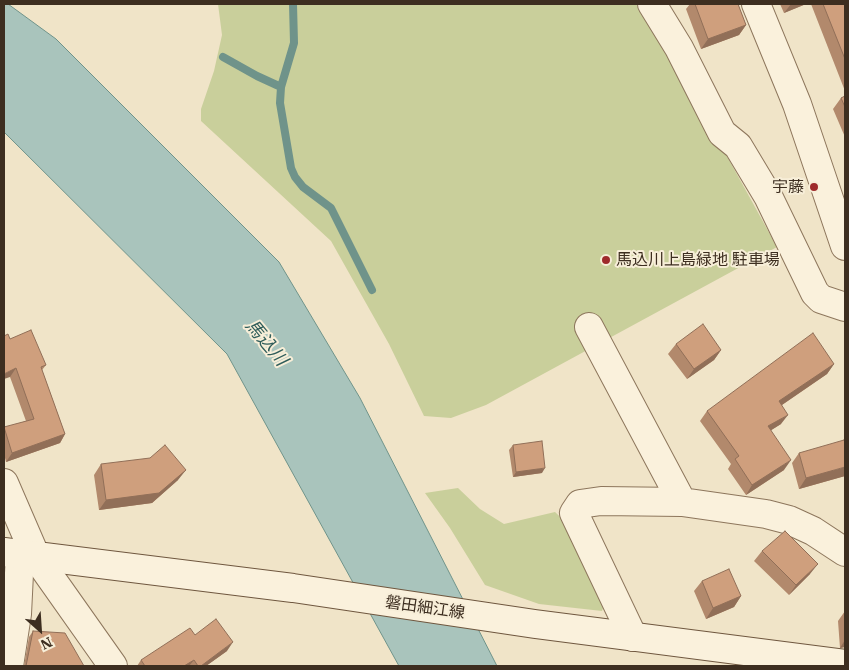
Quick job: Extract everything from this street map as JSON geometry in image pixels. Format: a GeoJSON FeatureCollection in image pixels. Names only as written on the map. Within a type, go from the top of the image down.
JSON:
{"type":"FeatureCollection","features":[{"type":"Feature","properties":{"kind":"street"},"geometry":{"type":"LineString","coordinates":[[652,4],[679,48],[722,133],[738,146],[768,196],[815,293],[821,299],[845,307]]}},
{"type":"Feature","properties":{"kind":"street"},"geometry":{"type":"LineString","coordinates":[[756,4],[797,104],[845,246]]}},
{"type":"Feature","properties":{"kind":"street"},"geometry":{"type":"LineString","coordinates":[[589,327],[682,502]]}},
{"type":"Feature","properties":{"kind":"street"},"geometry":{"type":"LineString","coordinates":[[4,483],[20,554],[17,614],[9,666]]}},
{"type":"Feature","properties":{"kind":"street"},"geometry":{"type":"LineString","coordinates":[[633,637],[574,513],[580,504],[601,501],[682,502],[766,514],[789,520],[813,531],[845,552]]}},
{"type":"Feature","properties":{"kind":"street"},"geometry":{"type":"LineString","coordinates":[[20,554],[113,666]]}},
{"type":"Feature","properties":{"kind":"street","name":"磐田細江線"},"geometry":{"type":"LineString","coordinates":[[20,554],[293,588],[534,624],[845,664]]}},
{"type":"Feature","properties":{"kind":"green space"},"geometry":{"type":"Polygon","coordinates":[[[218,4],[636,4],[679,69],[777,247],[486,405],[451,418],[424,416],[389,344],[331,241],[201,121],[201,109],[214,71],[222,35],[218,4]]]}},
{"type":"Feature","properties":{"kind":"green space"},"geometry":{"type":"Polygon","coordinates":[[[458,488],[480,509],[504,524],[555,512],[582,538],[608,595],[602,611],[539,604],[485,585],[450,528],[425,493],[458,488]]]}},
{"type":"Feature","properties":{"kind":"water","name":"馬込川"},"geometry":{"type":"Polygon","coordinates":[[[4,4],[8,4],[56,39],[279,262],[360,398],[497,666],[399,666],[227,354],[4,132],[4,4]]]}},
{"type":"Feature","properties":{"kind":"building"},"geometry":{"type":"Polygon","coordinates":[[[695,4],[738,4],[746,25],[708,39],[695,4]]]}},
{"type":"Feature","properties":{"kind":"building"},"geometry":{"type":"Polygon","coordinates":[[[823,4],[845,4],[845,59],[823,4]]]}},
{"type":"Feature","properties":{"kind":"building"},"geometry":{"type":"Polygon","coordinates":[[[845,96],[845,107],[841,98],[845,96]]]}},
{"type":"Feature","properties":{"kind":"building"},"geometry":{"type":"Polygon","coordinates":[[[703,324],[721,350],[694,369],[676,344],[703,324]]]}},
{"type":"Feature","properties":{"kind":"building"},"geometry":{"type":"Polygon","coordinates":[[[31,330],[46,365],[41,367],[65,434],[12,453],[4,427],[34,419],[16,368],[4,374],[4,336],[8,334],[10,339],[31,330]]]}},
{"type":"Feature","properties":{"kind":"building"},"geometry":{"type":"Polygon","coordinates":[[[813,333],[834,364],[779,401],[788,415],[768,426],[791,460],[752,485],[735,459],[739,456],[707,411],[813,333]]]}},
{"type":"Feature","properties":{"kind":"building"},"geometry":{"type":"Polygon","coordinates":[[[844,440],[845,467],[806,478],[799,453],[844,440]]]}},
{"type":"Feature","properties":{"kind":"building"},"geometry":{"type":"Polygon","coordinates":[[[542,441],[545,468],[516,472],[513,445],[542,441]]]}},
{"type":"Feature","properties":{"kind":"building"},"geometry":{"type":"Polygon","coordinates":[[[165,445],[186,470],[159,493],[106,500],[101,464],[150,458],[165,445]]]}},
{"type":"Feature","properties":{"kind":"building"},"geometry":{"type":"Polygon","coordinates":[[[785,531],[818,564],[796,585],[762,551],[785,531]]]}},
{"type":"Feature","properties":{"kind":"building"},"geometry":{"type":"Polygon","coordinates":[[[729,569],[741,596],[713,608],[702,581],[729,569]]]}},
{"type":"Feature","properties":{"kind":"building"},"geometry":{"type":"Polygon","coordinates":[[[216,619],[233,642],[201,666],[198,666],[194,660],[184,666],[145,666],[141,660],[190,628],[195,635],[216,619]]]}},
{"type":"Feature","properties":{"kind":"building"},"geometry":{"type":"Polygon","coordinates":[[[33,631],[65,633],[84,666],[26,666],[33,631]]]}},
{"type":"Feature","properties":{"kind":"waterway"},"geometry":{"type":"LineString","coordinates":[[293,4],[294,43],[281,87],[280,103],[291,168],[303,187],[331,208],[372,290]]}},
{"type":"Feature","properties":{"kind":"waterway"},"geometry":{"type":"LineString","coordinates":[[223,57],[281,87]]}},
{"type":"Feature","properties":{"kind":"place","name":"宇藤"},"geometry":{"type":"Point","coordinates":[814,187]}},
{"type":"Feature","properties":{"kind":"place","name":"馬込川上島緑地 駐車場"},"geometry":{"type":"Point","coordinates":[606,260]}}]}
